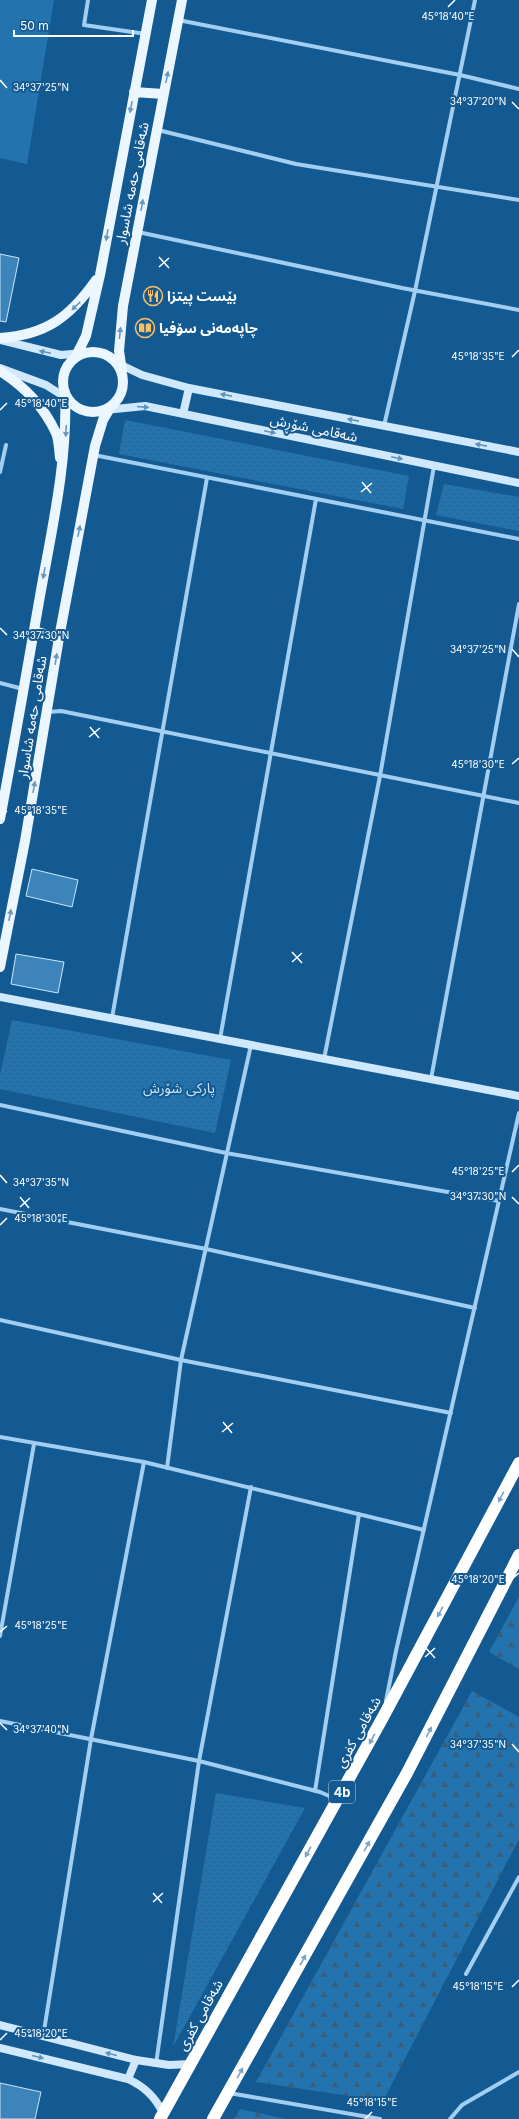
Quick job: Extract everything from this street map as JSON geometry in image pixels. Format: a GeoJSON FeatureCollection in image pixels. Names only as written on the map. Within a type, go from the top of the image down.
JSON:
{"type":"FeatureCollection","features":[{"type":"Feature","properties":{"kind":"highway","name":"شەقامی کفری"},"geometry":{"type":"LineString","coordinates":[[162,2116],[338,1800],[519,1463]]}},
{"type":"Feature","properties":{"kind":"highway"},"geometry":{"type":"LineString","coordinates":[[213,2119],[408,1773],[519,1555]]}},
{"type":"Feature","properties":{"kind":"main road","name":"شەقامی حەمە شاسوار"},"geometry":{"type":"LineString","coordinates":[[79,355],[86,336],[100,275],[152,0]]}},
{"type":"Feature","properties":{"kind":"main road","name":"شەقامی حەمە شاسوار"},"geometry":{"type":"LineString","coordinates":[[120,366],[119,335],[156,130],[182,0]]}},
{"type":"Feature","properties":{"kind":"main road"},"geometry":{"type":"LineString","coordinates":[[134,92],[163,94]]}},
{"type":"Feature","properties":{"kind":"main road"},"geometry":{"type":"LineString","coordinates":[[0,339],[31,334],[60,320],[82,300],[100,275]]}},
{"type":"Feature","properties":{"kind":"main road"},"geometry":{"type":"LineString","coordinates":[[0,339],[44,352],[79,355],[102,353],[110,357],[120,366],[123,380],[122,390],[108,408],[85,410],[67,396],[46,385],[0,369]]}},
{"type":"Feature","properties":{"kind":"main road"},"geometry":{"type":"LineString","coordinates":[[67,396],[65,373],[69,365],[79,355]]}},
{"type":"Feature","properties":{"kind":"main road","name":"شەقامی شۆڕش"},"geometry":{"type":"LineString","coordinates":[[120,366],[142,375],[189,388],[519,452]]}},
{"type":"Feature","properties":{"kind":"main road"},"geometry":{"type":"LineString","coordinates":[[0,369],[20,384],[40,407],[56,434],[62,468]]}},
{"type":"Feature","properties":{"kind":"main road"},"geometry":{"type":"LineString","coordinates":[[183,414],[189,388]]}},
{"type":"Feature","properties":{"kind":"main road","name":"شەقامی حەمە شاسوار"},"geometry":{"type":"LineString","coordinates":[[0,819],[25,690],[62,468],[67,429],[67,396]]}},
{"type":"Feature","properties":{"kind":"main road","name":"شەقامی شۆڕش"},"geometry":{"type":"LineString","coordinates":[[108,408],[145,406],[519,483]]}},
{"type":"Feature","properties":{"kind":"main road","name":"شەقامی حەمە شاسوار"},"geometry":{"type":"LineString","coordinates":[[0,966],[25,841],[48,712],[59,638],[93,454],[98,431],[108,408]]}},
{"type":"Feature","properties":{"kind":"main road"},"geometry":{"type":"LineString","coordinates":[[34,631],[59,638]]}},
{"type":"Feature","properties":{"kind":"main road"},"geometry":{"type":"LineString","coordinates":[[0,997],[519,1096]]}},
{"type":"Feature","properties":{"kind":"main road"},"geometry":{"type":"LineString","coordinates":[[0,2025],[136,2060],[156,2064],[191,2064]]}},
{"type":"Feature","properties":{"kind":"main road"},"geometry":{"type":"LineString","coordinates":[[0,2048],[128,2079],[137,2083],[152,2095],[162,2116]]}},
{"type":"Feature","properties":{"kind":"main road"},"geometry":{"type":"LineString","coordinates":[[128,2079],[136,2060]]}},
{"type":"Feature","properties":{"kind":"street"},"geometry":{"type":"LineString","coordinates":[[88,0],[84,25],[146,34]]}},
{"type":"Feature","properties":{"kind":"street"},"geometry":{"type":"LineString","coordinates":[[384,426],[415,291],[475,0]]}},
{"type":"Feature","properties":{"kind":"street"},"geometry":{"type":"LineString","coordinates":[[178,20],[460,75],[519,88]]}},
{"type":"Feature","properties":{"kind":"street"},"geometry":{"type":"LineString","coordinates":[[156,130],[296,164],[437,185],[519,200]]}},
{"type":"Feature","properties":{"kind":"street"},"geometry":{"type":"LineString","coordinates":[[137,232],[415,291],[519,310]]}},
{"type":"Feature","properties":{"kind":"street"},"geometry":{"type":"LineString","coordinates":[[0,472],[6,445]]}},
{"type":"Feature","properties":{"kind":"street"},"geometry":{"type":"LineString","coordinates":[[93,454],[207,478],[519,539]]}},
{"type":"Feature","properties":{"kind":"street"},"geometry":{"type":"LineString","coordinates":[[324,1059],[380,776],[434,466]]}},
{"type":"Feature","properties":{"kind":"street"},"geometry":{"type":"LineString","coordinates":[[112,1018],[207,478]]}},
{"type":"Feature","properties":{"kind":"street"},"geometry":{"type":"LineString","coordinates":[[220,1039],[316,499]]}},
{"type":"Feature","properties":{"kind":"street"},"geometry":{"type":"LineString","coordinates":[[431,1079],[485,796],[519,604]]}},
{"type":"Feature","properties":{"kind":"street"},"geometry":{"type":"LineString","coordinates":[[0,683],[25,690]]}},
{"type":"Feature","properties":{"kind":"street"},"geometry":{"type":"LineString","coordinates":[[48,712],[61,711],[162,733],[519,803]]}},
{"type":"Feature","properties":{"kind":"street"},"geometry":{"type":"LineString","coordinates":[[167,1468],[181,1360],[251,1045]]}},
{"type":"Feature","properties":{"kind":"street"},"geometry":{"type":"LineString","coordinates":[[0,1106],[226,1153],[499,1201]]}},
{"type":"Feature","properties":{"kind":"street"},"geometry":{"type":"LineString","coordinates":[[382,1719],[396,1651],[519,1113]]}},
{"type":"Feature","properties":{"kind":"street"},"geometry":{"type":"LineString","coordinates":[[0,1209],[206,1248],[475,1308]]}},
{"type":"Feature","properties":{"kind":"street"},"geometry":{"type":"LineString","coordinates":[[0,1320],[181,1360],[451,1413]]}},
{"type":"Feature","properties":{"kind":"street"},"geometry":{"type":"LineString","coordinates":[[0,1437],[144,1462],[424,1530]]}},
{"type":"Feature","properties":{"kind":"street"},"geometry":{"type":"LineString","coordinates":[[0,1636],[34,1444]]}},
{"type":"Feature","properties":{"kind":"street"},"geometry":{"type":"LineString","coordinates":[[43,2037],[91,1739],[144,1462]]}},
{"type":"Feature","properties":{"kind":"street"},"geometry":{"type":"LineString","coordinates":[[156,2064],[199,1761],[251,1487]]}},
{"type":"Feature","properties":{"kind":"street"},"geometry":{"type":"LineString","coordinates":[[315,1790],[359,1514]]}},
{"type":"Feature","properties":{"kind":"street"},"geometry":{"type":"LineString","coordinates":[[0,1721],[199,1761],[315,1790],[338,1800]]}},
{"type":"Feature","properties":{"kind":"street"},"geometry":{"type":"LineString","coordinates":[[466,1974],[519,1877]]}},
{"type":"Feature","properties":{"kind":"street"},"geometry":{"type":"LineString","coordinates":[[450,2119],[462,2105],[519,2072]]}},
{"type":"Feature","properties":{"kind":"street"},"geometry":{"type":"LineString","coordinates":[[229,2093],[380,2119]]}},
{"type":"Feature","properties":{"kind":"green space"},"geometry":{"type":"Polygon","coordinates":[[[0,0],[54,0],[27,164],[0,158],[0,0]]]}},
{"type":"Feature","properties":{"kind":"green space"},"geometry":{"type":"Polygon","coordinates":[[[125,420],[409,476],[403,509],[119,454],[125,420]]]}},
{"type":"Feature","properties":{"kind":"green space"},"geometry":{"type":"Polygon","coordinates":[[[444,484],[519,497],[519,531],[436,515],[444,484]]]}},
{"type":"Feature","properties":{"kind":"green space","name":"پارکی شۆرش"},"geometry":{"type":"Polygon","coordinates":[[[12,1020],[231,1060],[215,1133],[0,1089],[0,1075],[12,1020]]]}},
{"type":"Feature","properties":{"kind":"green space"},"geometry":{"type":"Polygon","coordinates":[[[519,1597],[519,1669],[489,1652],[519,1597]]]}},
{"type":"Feature","properties":{"kind":"green space"},"geometry":{"type":"Polygon","coordinates":[[[472,1691],[519,1717],[519,1839],[383,2101],[256,2082],[472,1691]]]}},
{"type":"Feature","properties":{"kind":"green space"},"geometry":{"type":"Polygon","coordinates":[[[216,1793],[305,1808],[173,2047],[216,1793]]]}},
{"type":"Feature","properties":{"kind":"green space"},"geometry":{"type":"Polygon","coordinates":[[[240,2109],[287,2119],[234,2119],[240,2109]]]}},
{"type":"Feature","properties":{"kind":"building"},"geometry":{"type":"Polygon","coordinates":[[[0,254],[19,258],[6,322],[0,321],[0,254]]]}},
{"type":"Feature","properties":{"kind":"building"},"geometry":{"type":"Polygon","coordinates":[[[32,869],[78,880],[72,907],[26,896],[32,869]]]}},
{"type":"Feature","properties":{"kind":"building"},"geometry":{"type":"Polygon","coordinates":[[[16,954],[64,962],[58,993],[11,984],[16,954]]]}},
{"type":"Feature","properties":{"kind":"building"},"geometry":{"type":"Polygon","coordinates":[[[0,2083],[41,2092],[35,2119],[0,2119],[0,2083]]]}},
{"type":"Feature","properties":{"kind":"place","name":"بێست پیتزا"},"geometry":{"type":"Point","coordinates":[153,296]}},
{"type":"Feature","properties":{"kind":"place","name":"چاپەمەنی سۆفیا"},"geometry":{"type":"Point","coordinates":[145,328]}}]}
